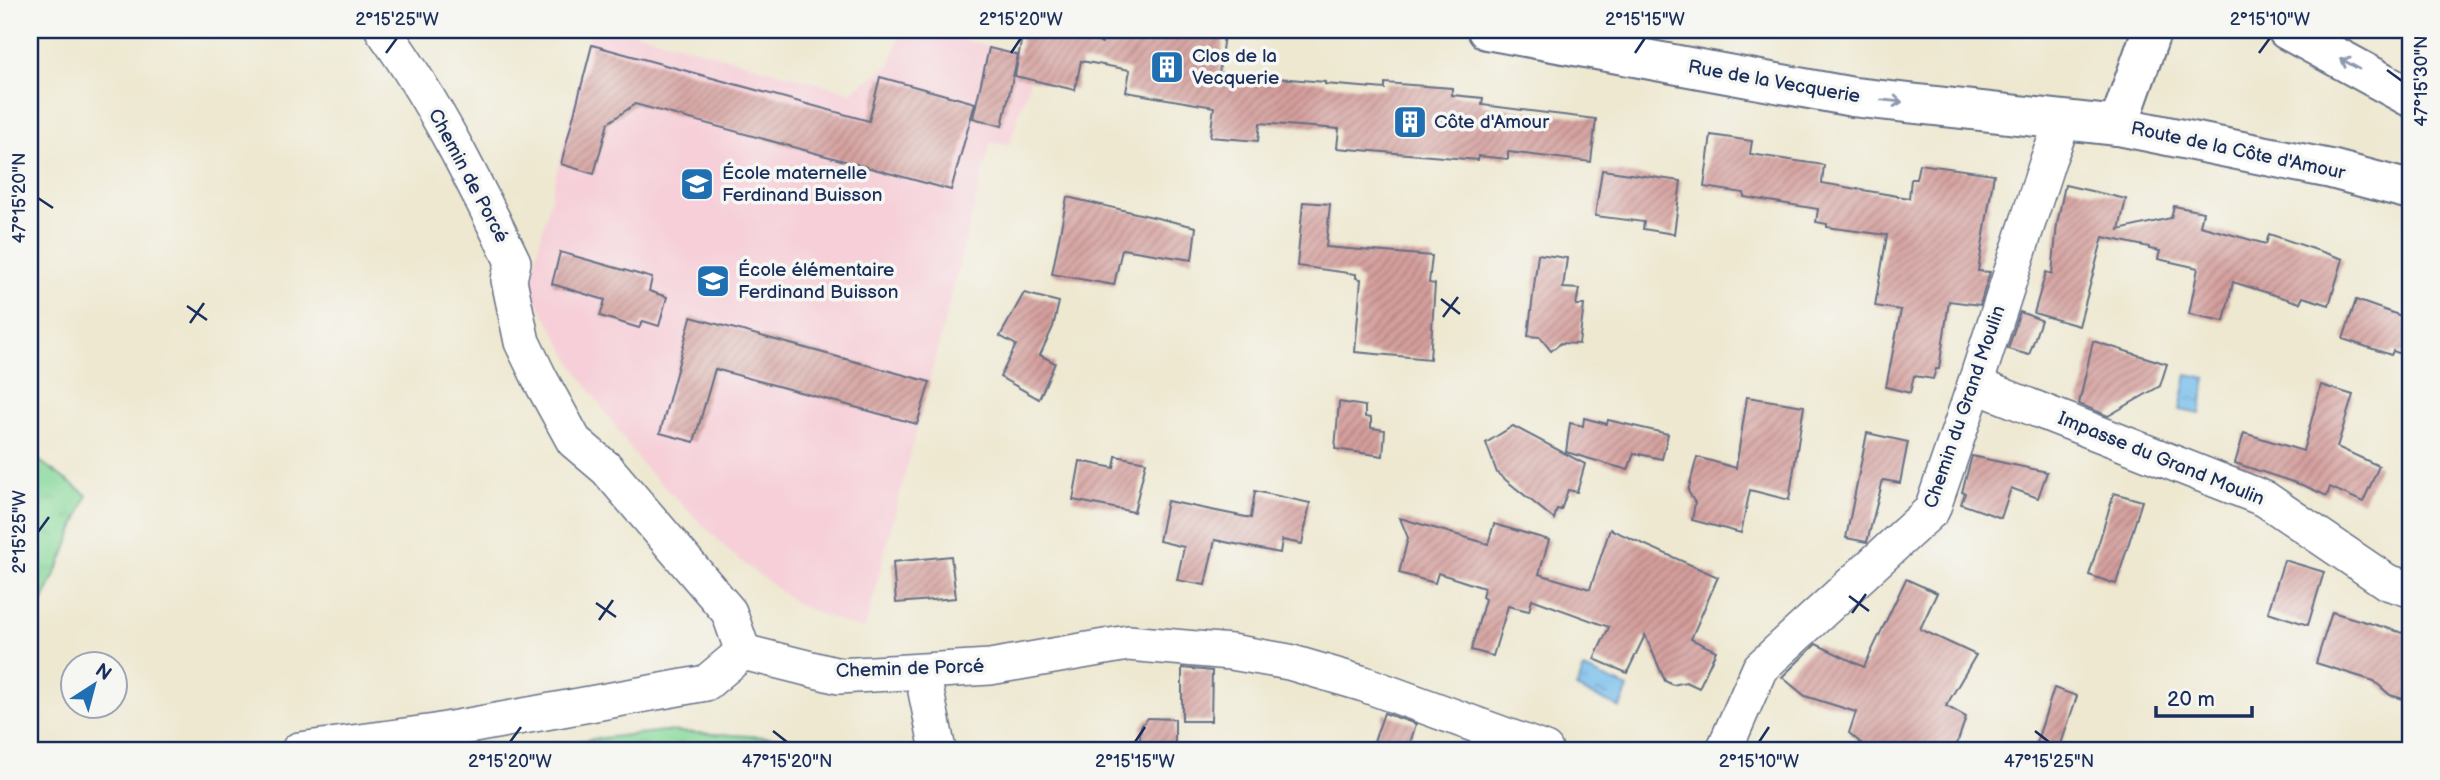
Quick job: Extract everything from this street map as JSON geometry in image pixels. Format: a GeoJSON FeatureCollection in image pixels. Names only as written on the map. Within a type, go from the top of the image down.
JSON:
{"type":"FeatureCollection","features":[{"type":"Feature","properties":{"kind":"main road","name":"Rue de la Vecquerie"},"geometry":{"type":"LineString","coordinates":[[1487,30],[1853,97],[2064,119]]}},
{"type":"Feature","properties":{"kind":"main road"},"geometry":{"type":"LineString","coordinates":[[2118,126],[2152,30]]}},
{"type":"Feature","properties":{"kind":"main road"},"geometry":{"type":"LineString","coordinates":[[2287,30],[2410,97]]}},
{"type":"Feature","properties":{"kind":"main road","name":"Route de la Côte d'Amour"},"geometry":{"type":"LineString","coordinates":[[2064,119],[2118,126],[2331,169],[2410,190]]}},
{"type":"Feature","properties":{"kind":"street","name":"Chemin de Porcé"},"geometry":{"type":"LineString","coordinates":[[383,30],[410,67],[513,262],[509,279],[522,342],[574,441],[607,469],[729,612],[743,652],[839,676],[990,667],[1128,643],[1231,652],[1289,662],[1364,684],[1545,750]]}},
{"type":"Feature","properties":{"kind":"street","name":"Chemin du Grand Moulin"},"geometry":{"type":"LineString","coordinates":[[1724,750],[1759,668],[1932,510],[2064,119]]}},
{"type":"Feature","properties":{"kind":"street","name":"Impasse du Grand Moulin"},"geometry":{"type":"LineString","coordinates":[[1975,385],[2265,499],[2387,582],[2410,589]]}},
{"type":"Feature","properties":{"kind":"street"},"geometry":{"type":"LineString","coordinates":[[299,750],[435,732],[706,683],[743,652]]}},
{"type":"Feature","properties":{"kind":"street"},"geometry":{"type":"LineString","coordinates":[[922,672],[938,750]]}},
{"type":"Feature","properties":{"kind":"shaded area"},"geometry":{"type":"Polygon","coordinates":[[[591,30],[627,30],[850,92],[890,65],[901,30],[920,30],[1037,57],[1009,146],[991,142],[865,629],[798,605],[732,554],[642,465],[578,373],[529,287],[591,30]]]}},
{"type":"Feature","properties":{"kind":"green space"},"geometry":{"type":"Polygon","coordinates":[[[30,454],[87,495],[63,557],[30,628],[30,454]]]}},
{"type":"Feature","properties":{"kind":"green space"},"geometry":{"type":"Polygon","coordinates":[[[664,731],[782,738],[806,750],[498,750],[664,731]]]}},
{"type":"Feature","properties":{"kind":"water"},"geometry":{"type":"Polygon","coordinates":[[[2187,374],[2206,378],[2200,414],[2180,410],[2187,374]]]}},
{"type":"Feature","properties":{"kind":"water"},"geometry":{"type":"Polygon","coordinates":[[[1584,669],[1628,688],[1620,708],[1576,688],[1584,669]]]}},
{"type":"Feature","properties":{"kind":"building"},"geometry":{"type":"Polygon","coordinates":[[[1023,30],[1064,30],[1102,43],[1104,30],[1203,30],[1224,35],[1219,73],[1385,89],[1385,83],[1452,88],[1452,95],[1483,98],[1482,105],[1596,119],[1591,162],[1508,152],[1508,159],[1478,156],[1478,160],[1337,148],[1339,129],[1260,123],[1258,141],[1210,137],[1214,107],[1126,92],[1130,70],[1081,61],[1075,90],[1015,76],[1023,30]]]}},
{"type":"Feature","properties":{"kind":"building"},"geometry":{"type":"Polygon","coordinates":[[[592,45],[869,121],[880,77],[975,103],[951,190],[635,104],[608,123],[594,174],[561,164],[592,45]]]}},
{"type":"Feature","properties":{"kind":"building"},"geometry":{"type":"Polygon","coordinates":[[[989,48],[1018,55],[1002,126],[973,118],[989,48]]]}},
{"type":"Feature","properties":{"kind":"building"},"geometry":{"type":"Polygon","coordinates":[[[1711,135],[1752,141],[1750,154],[1824,165],[1822,183],[1909,198],[1911,179],[1916,179],[1919,164],[1994,174],[1978,271],[1990,272],[1980,305],[1949,301],[1939,369],[1936,369],[1933,379],[1914,376],[1910,393],[1886,387],[1901,310],[1875,306],[1887,235],[1827,227],[1827,224],[1816,222],[1818,209],[1744,197],[1744,193],[1704,187],[1711,135]]]}},
{"type":"Feature","properties":{"kind":"building"},"geometry":{"type":"Polygon","coordinates":[[[1602,170],[1681,181],[1674,234],[1643,229],[1644,222],[1595,216],[1602,170]]]}},
{"type":"Feature","properties":{"kind":"building"},"geometry":{"type":"Polygon","coordinates":[[[2065,185],[2126,199],[2119,230],[2171,218],[2174,206],[2203,212],[2200,226],[2266,244],[2269,234],[2343,259],[2329,305],[2303,297],[2300,303],[2233,282],[2224,321],[2189,314],[2198,268],[2158,259],[2160,251],[2149,247],[2103,237],[2079,326],[2034,313],[2046,272],[2052,274],[2057,224],[2065,185]]]}},
{"type":"Feature","properties":{"kind":"building"},"geometry":{"type":"Polygon","coordinates":[[[1067,197],[1196,227],[1192,260],[1122,249],[1114,285],[1052,274],[1067,197]]]}},
{"type":"Feature","properties":{"kind":"building"},"geometry":{"type":"Polygon","coordinates":[[[1303,202],[1330,204],[1326,247],[1432,256],[1429,283],[1435,284],[1430,359],[1355,352],[1361,279],[1356,278],[1356,274],[1297,266],[1303,202]]]}},
{"type":"Feature","properties":{"kind":"building"},"geometry":{"type":"Polygon","coordinates":[[[560,252],[652,278],[649,291],[667,297],[659,326],[643,321],[639,328],[600,316],[605,300],[552,284],[560,252]]]}},
{"type":"Feature","properties":{"kind":"building"},"geometry":{"type":"Polygon","coordinates":[[[1538,254],[1567,258],[1563,288],[1579,289],[1576,305],[1584,305],[1579,344],[1561,343],[1551,351],[1540,337],[1528,336],[1538,254]]]}},
{"type":"Feature","properties":{"kind":"building"},"geometry":{"type":"Polygon","coordinates":[[[1024,293],[1059,302],[1053,327],[1040,355],[1055,363],[1039,399],[1000,377],[1016,345],[1000,336],[1024,293]]]}},
{"type":"Feature","properties":{"kind":"building"},"geometry":{"type":"Polygon","coordinates":[[[2356,300],[2404,317],[2404,320],[2410,323],[2410,357],[2393,351],[2391,355],[2343,339],[2356,300]]]}},
{"type":"Feature","properties":{"kind":"building"},"geometry":{"type":"Polygon","coordinates":[[[2020,312],[2041,320],[2029,355],[2008,349],[2020,312]]]}},
{"type":"Feature","properties":{"kind":"building"},"geometry":{"type":"Polygon","coordinates":[[[691,317],[930,382],[917,424],[715,369],[694,442],[660,433],[691,317]]]}},
{"type":"Feature","properties":{"kind":"building"},"geometry":{"type":"Polygon","coordinates":[[[2093,341],[2167,364],[2160,386],[2108,416],[2079,404],[2093,341]]]}},
{"type":"Feature","properties":{"kind":"building"},"geometry":{"type":"Polygon","coordinates":[[[2321,385],[2353,395],[2337,447],[2379,466],[2363,502],[2330,487],[2327,496],[2235,463],[2244,433],[2303,451],[2321,385]]]}},
{"type":"Feature","properties":{"kind":"building"},"geometry":{"type":"Polygon","coordinates":[[[1747,397],[1804,406],[1789,500],[1750,490],[1741,533],[1692,520],[1695,503],[1688,491],[1697,457],[1736,468],[1747,397]]]}},
{"type":"Feature","properties":{"kind":"building"},"geometry":{"type":"Polygon","coordinates":[[[1339,402],[1365,406],[1365,417],[1371,418],[1371,428],[1385,430],[1383,456],[1335,449],[1339,402]]]}},
{"type":"Feature","properties":{"kind":"building"},"geometry":{"type":"Polygon","coordinates":[[[1584,418],[1607,424],[1608,420],[1668,434],[1662,459],[1634,453],[1628,470],[1566,452],[1570,423],[1583,426],[1584,418]]]}},
{"type":"Feature","properties":{"kind":"building"},"geometry":{"type":"Polygon","coordinates":[[[1513,426],[1585,464],[1577,492],[1568,490],[1561,510],[1557,509],[1554,519],[1497,473],[1486,443],[1513,426]]]}},
{"type":"Feature","properties":{"kind":"building"},"geometry":{"type":"Polygon","coordinates":[[[1867,433],[1908,442],[1900,483],[1883,480],[1867,542],[1846,538],[1867,433]]]}},
{"type":"Feature","properties":{"kind":"building"},"geometry":{"type":"Polygon","coordinates":[[[1116,456],[1146,462],[1134,512],[1073,500],[1080,461],[1114,468],[1116,456]]]}},
{"type":"Feature","properties":{"kind":"building"},"geometry":{"type":"Polygon","coordinates":[[[1972,456],[2047,472],[2038,498],[2011,488],[2001,518],[1961,504],[1972,456]]]}},
{"type":"Feature","properties":{"kind":"building"},"geometry":{"type":"Polygon","coordinates":[[[1255,491],[1310,503],[1302,544],[1282,540],[1280,553],[1215,540],[1205,585],[1177,580],[1184,547],[1159,541],[1167,501],[1251,518],[1255,491]]]}},
{"type":"Feature","properties":{"kind":"building"},"geometry":{"type":"Polygon","coordinates":[[[2114,493],[2142,501],[2116,584],[2089,575],[2114,493]]]}},
{"type":"Feature","properties":{"kind":"building"},"geometry":{"type":"Polygon","coordinates":[[[1400,518],[1488,544],[1494,524],[1549,540],[1539,574],[1590,589],[1610,529],[1718,577],[1691,639],[1716,651],[1699,688],[1686,682],[1673,685],[1665,681],[1645,635],[1627,673],[1594,659],[1609,627],[1532,599],[1529,611],[1508,606],[1493,656],[1471,650],[1485,599],[1482,597],[1484,588],[1438,573],[1435,583],[1399,573],[1408,538],[1400,518]]]}},
{"type":"Feature","properties":{"kind":"building"},"geometry":{"type":"Polygon","coordinates":[[[951,556],[956,598],[896,603],[893,562],[951,556]]]}},
{"type":"Feature","properties":{"kind":"building"},"geometry":{"type":"Polygon","coordinates":[[[2284,560],[2324,572],[2308,625],[2268,612],[2284,560]]]}},
{"type":"Feature","properties":{"kind":"building"},"geometry":{"type":"Polygon","coordinates":[[[1906,579],[1937,593],[1920,629],[1976,655],[1946,706],[1966,717],[1955,750],[1869,750],[1849,733],[1856,712],[1805,696],[1782,677],[1816,644],[1864,667],[1906,579]]]}},
{"type":"Feature","properties":{"kind":"building"},"geometry":{"type":"Polygon","coordinates":[[[2332,612],[2410,635],[2410,701],[2390,695],[2374,681],[2316,663],[2332,612]]]}},
{"type":"Feature","properties":{"kind":"building"},"geometry":{"type":"Polygon","coordinates":[[[1182,668],[1212,671],[1211,721],[1182,721],[1182,668]]]}},
{"type":"Feature","properties":{"kind":"building"},"geometry":{"type":"Polygon","coordinates":[[[2054,688],[2077,696],[2059,750],[2034,750],[2054,688]]]}},
{"type":"Feature","properties":{"kind":"building"},"geometry":{"type":"Polygon","coordinates":[[[1384,713],[1416,724],[1408,750],[1371,750],[1384,713]]]}},
{"type":"Feature","properties":{"kind":"building"},"geometry":{"type":"Polygon","coordinates":[[[1148,718],[1175,719],[1175,750],[1139,750],[1141,726],[1148,718]]]}},
{"type":"Feature","properties":{"kind":"place","name":"Clos de la Vecquerie"},"geometry":{"type":"Point","coordinates":[1167,67]}},
{"type":"Feature","properties":{"kind":"place","name":"Côte d'Amour"},"geometry":{"type":"Point","coordinates":[1410,122]}},
{"type":"Feature","properties":{"kind":"place","name":"École maternelle Ferdinand Buisson"},"geometry":{"type":"Point","coordinates":[697,184]}},
{"type":"Feature","properties":{"kind":"place","name":"École élémentaire Ferdinand Buisson"},"geometry":{"type":"Point","coordinates":[713,281]}}]}
